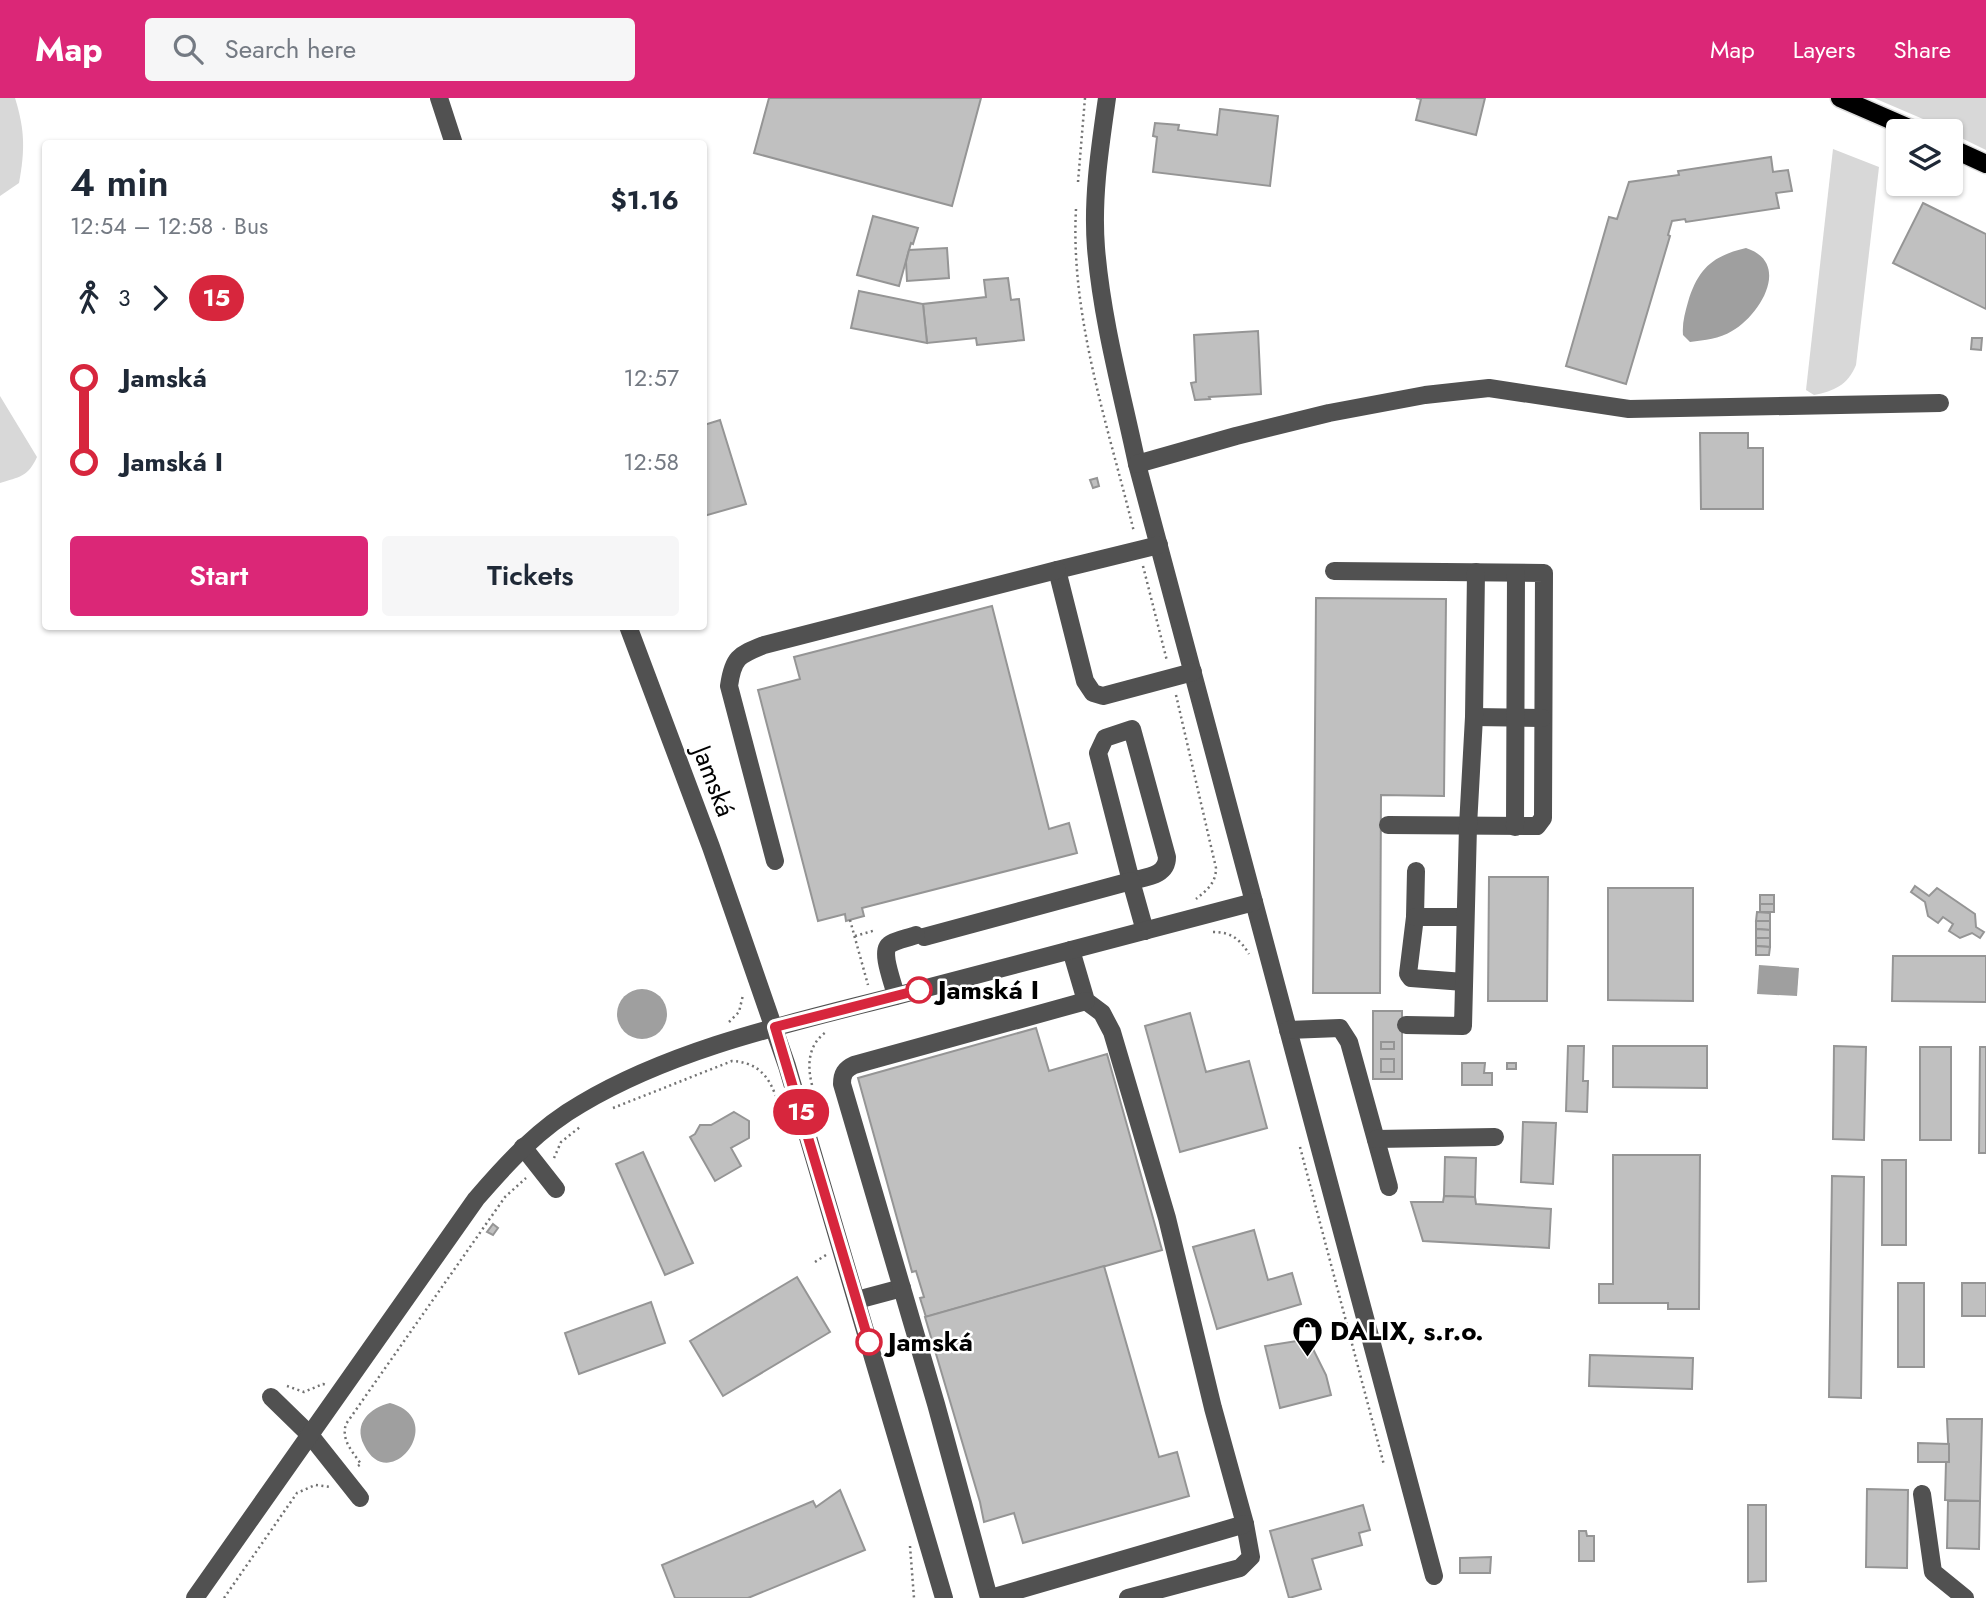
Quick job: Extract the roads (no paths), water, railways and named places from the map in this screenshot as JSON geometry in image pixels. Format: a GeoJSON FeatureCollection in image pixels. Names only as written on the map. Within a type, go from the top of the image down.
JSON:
{"type":"FeatureCollection","features":[{"type":"Feature","properties":{"kind":"main road"},"geometry":{"type":"LineString","coordinates":[[1840,98],[1888,119]]}},
{"type":"Feature","properties":{"kind":"main road"},"geometry":{"type":"LineString","coordinates":[[1963,153],[1986,164]]}},
{"type":"Feature","properties":{"kind":"street"},"geometry":{"type":"LineString","coordinates":[[439,98],[453,140]]}},
{"type":"Feature","properties":{"kind":"street"},"geometry":{"type":"LineString","coordinates":[[1107,98],[1097,185],[1096,246],[1101,289],[1137,464],[1434,1576]]}},
{"type":"Feature","properties":{"kind":"street"},"geometry":{"type":"LineString","coordinates":[[1137,464],[1329,413],[1424,396],[1489,388],[1629,410],[1940,403]]}},
{"type":"Feature","properties":{"kind":"street"},"geometry":{"type":"LineString","coordinates":[[775,861],[729,686],[732,667],[741,654],[764,645],[1159,545]]}},
{"type":"Feature","properties":{"kind":"street"},"geometry":{"type":"LineString","coordinates":[[1056,570],[1086,681],[1093,693],[1110,695],[1193,672]]}},
{"type":"Feature","properties":{"kind":"street"},"geometry":{"type":"LineString","coordinates":[[1334,571],[1544,573],[1543,818],[1537,826],[1515,827],[1388,825]]}},
{"type":"Feature","properties":{"kind":"street"},"geometry":{"type":"LineString","coordinates":[[1406,1025],[1463,1026],[1468,826],[1474,717],[1476,572]]}},
{"type":"Feature","properties":{"kind":"street"},"geometry":{"type":"LineString","coordinates":[[1515,827],[1516,573]]}},
{"type":"Feature","properties":{"kind":"street","name":"Jamská"},"geometry":{"type":"LineString","coordinates":[[629,630],[775,1027],[944,1598]]}},
{"type":"Feature","properties":{"kind":"street"},"geometry":{"type":"LineString","coordinates":[[1474,717],[1542,718]]}},
{"type":"Feature","properties":{"kind":"street"},"geometry":{"type":"LineString","coordinates":[[896,996],[885,956],[890,943],[1131,881],[1162,872],[1167,864],[1167,857],[1132,729],[1105,738],[1098,753],[1131,881],[1145,931]]}},
{"type":"Feature","properties":{"kind":"street"},"geometry":{"type":"LineString","coordinates":[[1416,871],[1415,917],[1408,974],[1411,978],[1464,982]]}},
{"type":"Feature","properties":{"kind":"street"},"geometry":{"type":"LineString","coordinates":[[195,1598],[476,1199],[523,1147],[545,1128],[581,1104],[649,1069],[775,1027],[1254,902]]}},
{"type":"Feature","properties":{"kind":"street"},"geometry":{"type":"LineString","coordinates":[[1415,917],[1465,917]]}},
{"type":"Feature","properties":{"kind":"street"},"geometry":{"type":"LineString","coordinates":[[1071,950],[1086,1001],[1102,1013],[1112,1032],[1167,1218],[1213,1408],[1245,1524],[1251,1557],[1240,1568],[1128,1598]]}},
{"type":"Feature","properties":{"kind":"street"},"geometry":{"type":"LineString","coordinates":[[1086,1001],[854,1065],[845,1071],[842,1084],[990,1598],[1245,1524]]}},
{"type":"Feature","properties":{"kind":"street"},"geometry":{"type":"LineString","coordinates":[[1288,1030],[1340,1028],[1349,1042],[1390,1188]]}},
{"type":"Feature","properties":{"kind":"street"},"geometry":{"type":"LineString","coordinates":[[1376,1139],[1495,1137]]}},
{"type":"Feature","properties":{"kind":"street"},"geometry":{"type":"LineString","coordinates":[[523,1147],[556,1189]]}},
{"type":"Feature","properties":{"kind":"street"},"geometry":{"type":"LineString","coordinates":[[857,1300],[902,1288]]}},
{"type":"Feature","properties":{"kind":"street"},"geometry":{"type":"LineString","coordinates":[[271,1397],[310,1435],[360,1499]]}},
{"type":"Feature","properties":{"kind":"street"},"geometry":{"type":"LineString","coordinates":[[1922,1494],[1933,1572],[1965,1598]]}},
{"type":"Feature","properties":{"kind":"place","name":"Jamská I"},"geometry":{"type":"Point","coordinates":[919,990]}},
{"type":"Feature","properties":{"kind":"place","name":"Jamská"},"geometry":{"type":"Point","coordinates":[869,1342]}},
{"type":"Feature","properties":{"kind":"place","name":"DALIX, s.r.o."},"geometry":{"type":"Point","coordinates":[1307,1358]}}]}
